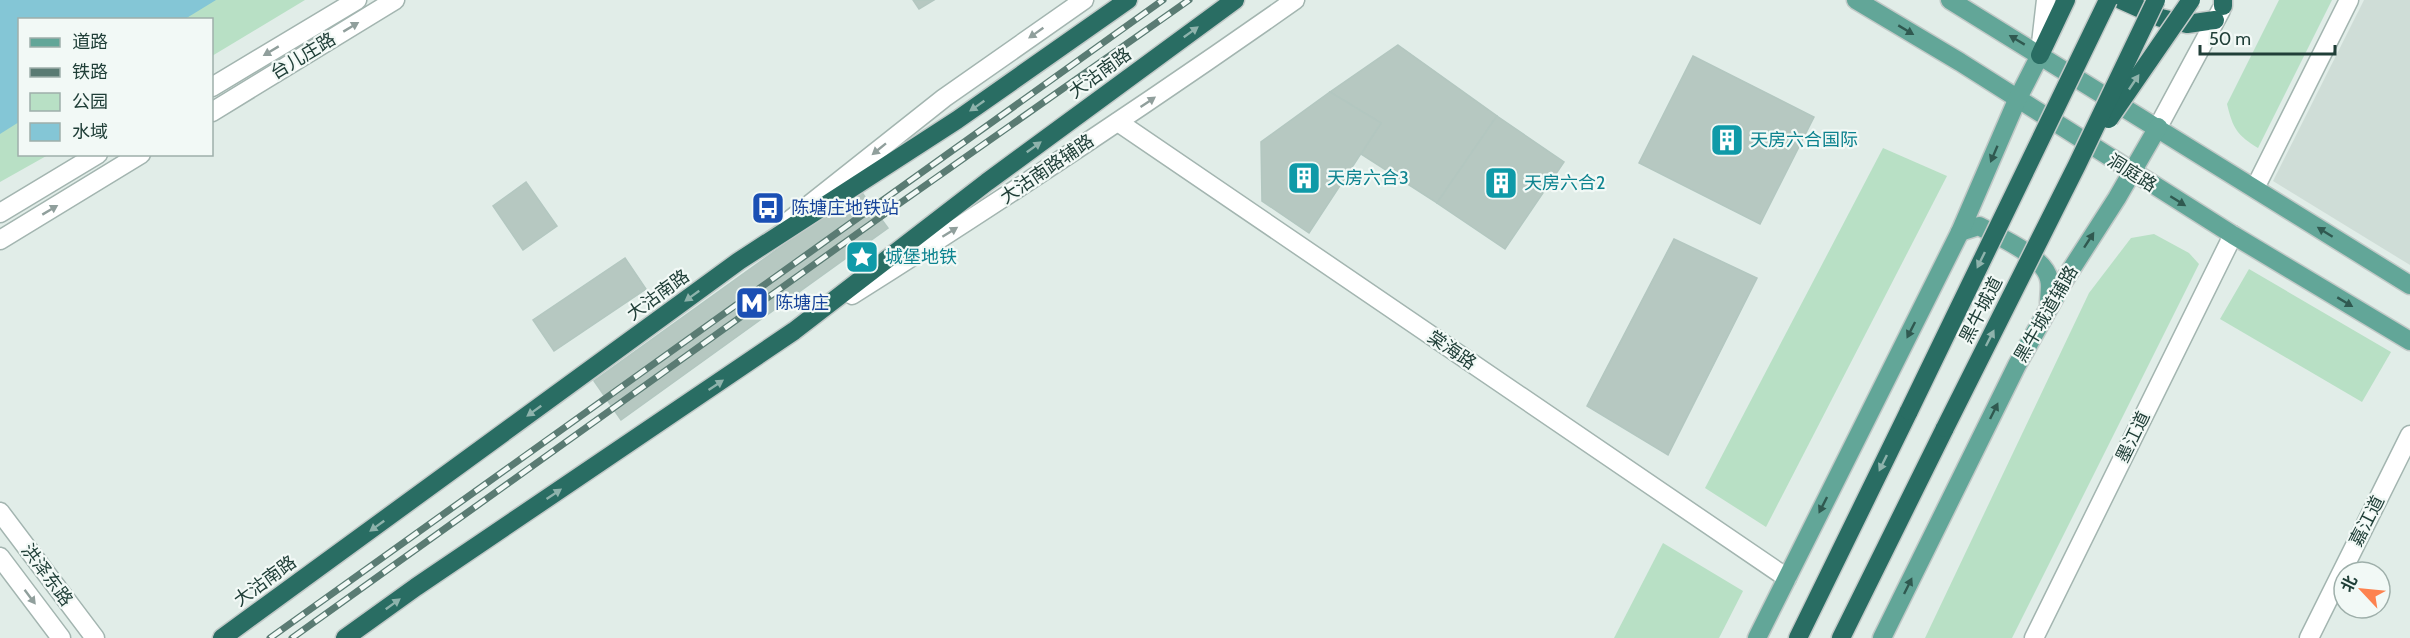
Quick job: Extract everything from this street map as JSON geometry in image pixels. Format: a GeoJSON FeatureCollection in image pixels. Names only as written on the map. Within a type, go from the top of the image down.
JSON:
{"type":"FeatureCollection","features":[{"type":"Feature","properties":{"kind":"highway","name":"大沽南路"},"geometry":{"type":"LineString","coordinates":[[222,638],[739,261],[957,120],[1128,0]]}},
{"type":"Feature","properties":{"kind":"highway","name":"大沽南路"},"geometry":{"type":"LineString","coordinates":[[345,638],[416,586],[795,331],[987,182],[1235,0]]}},
{"type":"Feature","properties":{"kind":"highway"},"geometry":{"type":"LineString","coordinates":[[2040,55],[2066,0]]}},
{"type":"Feature","properties":{"kind":"highway","name":"黑牛城道"},"geometry":{"type":"LineString","coordinates":[[1798,638],[2108,0]]}},
{"type":"Feature","properties":{"kind":"highway"},"geometry":{"type":"LineString","coordinates":[[2121,0],[2161,18],[2187,24],[2222,6]]}},
{"type":"Feature","properties":{"kind":"highway","name":"黑牛城道"},"geometry":{"type":"LineString","coordinates":[[1841,638],[2077,165],[2156,0]]}},
{"type":"Feature","properties":{"kind":"highway"},"geometry":{"type":"LineString","coordinates":[[2077,165],[2191,0]]}},
{"type":"Feature","properties":{"kind":"main road","name":"洞庭路"},"geometry":{"type":"LineString","coordinates":[[1856,0],[1960,62],[2130,172],[2410,341]]}},
{"type":"Feature","properties":{"kind":"main road"},"geometry":{"type":"LineString","coordinates":[[1950,0],[2410,285]]}},
{"type":"Feature","properties":{"kind":"main road"},"geometry":{"type":"LineString","coordinates":[[1757,638],[1960,232],[2017,100],[2040,55]]}},
{"type":"Feature","properties":{"kind":"main road","name":"黑牛城道辅路"},"geometry":{"type":"LineString","coordinates":[[1882,638],[2017,365],[2158,127]]}},
{"type":"Feature","properties":{"kind":"main road"},"geometry":{"type":"LineString","coordinates":[[1960,232],[1979,226],[2017,247],[2043,266],[2049,280],[2049,308]]}},
{"type":"Feature","properties":{"kind":"street","name":"台儿庄路"},"geometry":{"type":"LineString","coordinates":[[213,86],[357,0]]}},
{"type":"Feature","properties":{"kind":"street","name":"台儿庄路"},"geometry":{"type":"LineString","coordinates":[[213,111],[395,0]]}},
{"type":"Feature","properties":{"kind":"street"},"geometry":{"type":"LineString","coordinates":[[739,261],[944,98],[1084,0]]}},
{"type":"Feature","properties":{"kind":"street","name":"大沽南路辅路"},"geometry":{"type":"LineString","coordinates":[[795,331],[1005,198],[1295,0]]}},
{"type":"Feature","properties":{"kind":"street"},"geometry":{"type":"LineString","coordinates":[[2040,55],[2046,0]]}},
{"type":"Feature","properties":{"kind":"street"},"geometry":{"type":"LineString","coordinates":[[2255,188],[2349,0]]}},
{"type":"Feature","properties":{"kind":"street","name":"黑牛城道辅路"},"geometry":{"type":"LineString","coordinates":[[2158,127],[2222,6]]}},
{"type":"Feature","properties":{"kind":"street","name":"棠海路"},"geometry":{"type":"LineString","coordinates":[[1118,123],[1787,578]]}},
{"type":"Feature","properties":{"kind":"street"},"geometry":{"type":"LineString","coordinates":[[0,213],[95,156]]}},
{"type":"Feature","properties":{"kind":"street"},"geometry":{"type":"LineString","coordinates":[[0,240],[138,156]]}},
{"type":"Feature","properties":{"kind":"street","name":"墨江道"},"geometry":{"type":"LineString","coordinates":[[2034,638],[2233,235]]}},
{"type":"Feature","properties":{"kind":"street","name":"嘉江道"},"geometry":{"type":"LineString","coordinates":[[2309,638],[2410,435]]}},
{"type":"Feature","properties":{"kind":"street","name":"洪泽东路"},"geometry":{"type":"LineString","coordinates":[[0,512],[95,638]]}},
{"type":"Feature","properties":{"kind":"street","name":"洪泽东路"},"geometry":{"type":"LineString","coordinates":[[0,557],[61,638]]}},
{"type":"Feature","properties":{"kind":"shaded area"},"geometry":{"type":"Polygon","coordinates":[[[2364,0],[2410,0],[2410,265],[2273,181],[2364,0]]]}},
{"type":"Feature","properties":{"kind":"green space"},"geometry":{"type":"Polygon","coordinates":[[[0,0],[305,0],[213,55],[213,18],[18,18],[18,156],[46,156],[0,182],[0,0]]]}},
{"type":"Feature","properties":{"kind":"green space"},"geometry":{"type":"Polygon","coordinates":[[[2279,0],[2332,0],[2258,148],[2237,131],[2231,120],[2227,104],[2279,0]]]}},
{"type":"Feature","properties":{"kind":"green space"},"geometry":{"type":"Polygon","coordinates":[[[1883,148],[1947,176],[1766,527],[1705,488],[1883,148]]]}},
{"type":"Feature","properties":{"kind":"green space"},"geometry":{"type":"Polygon","coordinates":[[[2154,234],[2189,253],[2199,264],[2012,638],[1925,638],[2089,293],[2131,238],[2154,234]]]}},
{"type":"Feature","properties":{"kind":"green space"},"geometry":{"type":"Polygon","coordinates":[[[2249,269],[2391,352],[2362,402],[2220,319],[2249,269]]]}},
{"type":"Feature","properties":{"kind":"green space"},"geometry":{"type":"Polygon","coordinates":[[[1663,543],[1743,591],[1719,638],[1614,638],[1663,543]]]}},
{"type":"Feature","properties":{"kind":"water"},"geometry":{"type":"Polygon","coordinates":[[[0,0],[216,0],[187,18],[18,18],[18,123],[0,134],[0,0]]]}},
{"type":"Feature","properties":{"kind":"building"},"geometry":{"type":"Polygon","coordinates":[[[913,0],[934,0],[919,9],[913,0]]]}},
{"type":"Feature","properties":{"kind":"building"},"geometry":{"type":"Polygon","coordinates":[[[1398,45],[1497,116],[1437,203],[1361,154],[1381,123],[1330,92],[1398,45]]]}},
{"type":"Feature","properties":{"kind":"building","name":"天房六合国际"},"geometry":{"type":"Polygon","coordinates":[[[1693,56],[1814,117],[1760,224],[1639,163],[1693,56]]]}},
{"type":"Feature","properties":{"kind":"building","name":"天房六合3"},"geometry":{"type":"Polygon","coordinates":[[[1330,92],[1381,123],[1309,233],[1262,201],[1261,142],[1330,92]]]}},
{"type":"Feature","properties":{"kind":"building","name":"天房六合2"},"geometry":{"type":"Polygon","coordinates":[[[1497,116],[1564,162],[1505,249],[1437,203],[1497,116]]]}},
{"type":"Feature","properties":{"kind":"building"},"geometry":{"type":"Polygon","coordinates":[[[526,182],[557,226],[523,250],[493,206],[526,182]]]}},
{"type":"Feature","properties":{"kind":"building"},"geometry":{"type":"Polygon","coordinates":[[[860,190],[888,228],[621,420],[594,381],[860,190]]]}},
{"type":"Feature","properties":{"kind":"building"},"geometry":{"type":"Polygon","coordinates":[[[1674,239],[1757,278],[1668,455],[1587,406],[1674,239]]]}},
{"type":"Feature","properties":{"kind":"building"},"geometry":{"type":"Polygon","coordinates":[[[625,258],[646,289],[554,351],[533,320],[625,258]]]}},
{"type":"Feature","properties":{"kind":"railway"},"geometry":{"type":"LineString","coordinates":[[270,638],[1163,0]]}},
{"type":"Feature","properties":{"kind":"railway"},"geometry":{"type":"LineString","coordinates":[[292,638],[886,213],[1189,0]]}},
{"type":"Feature","properties":{"kind":"place","name":"天房六合国际"},"geometry":{"type":"Point","coordinates":[1727,140]}},
{"type":"Feature","properties":{"kind":"place","name":"天房六合3"},"geometry":{"type":"Point","coordinates":[1304,178]}},
{"type":"Feature","properties":{"kind":"place","name":"天房六合2"},"geometry":{"type":"Point","coordinates":[1501,183]}},
{"type":"Feature","properties":{"kind":"place","name":"陈塘庄地铁站"},"geometry":{"type":"Point","coordinates":[768,208]}},
{"type":"Feature","properties":{"kind":"place","name":"城堡地铁"},"geometry":{"type":"Point","coordinates":[862,257]}},
{"type":"Feature","properties":{"kind":"place","name":"陈塘庄"},"geometry":{"type":"Point","coordinates":[752,303]}}]}
